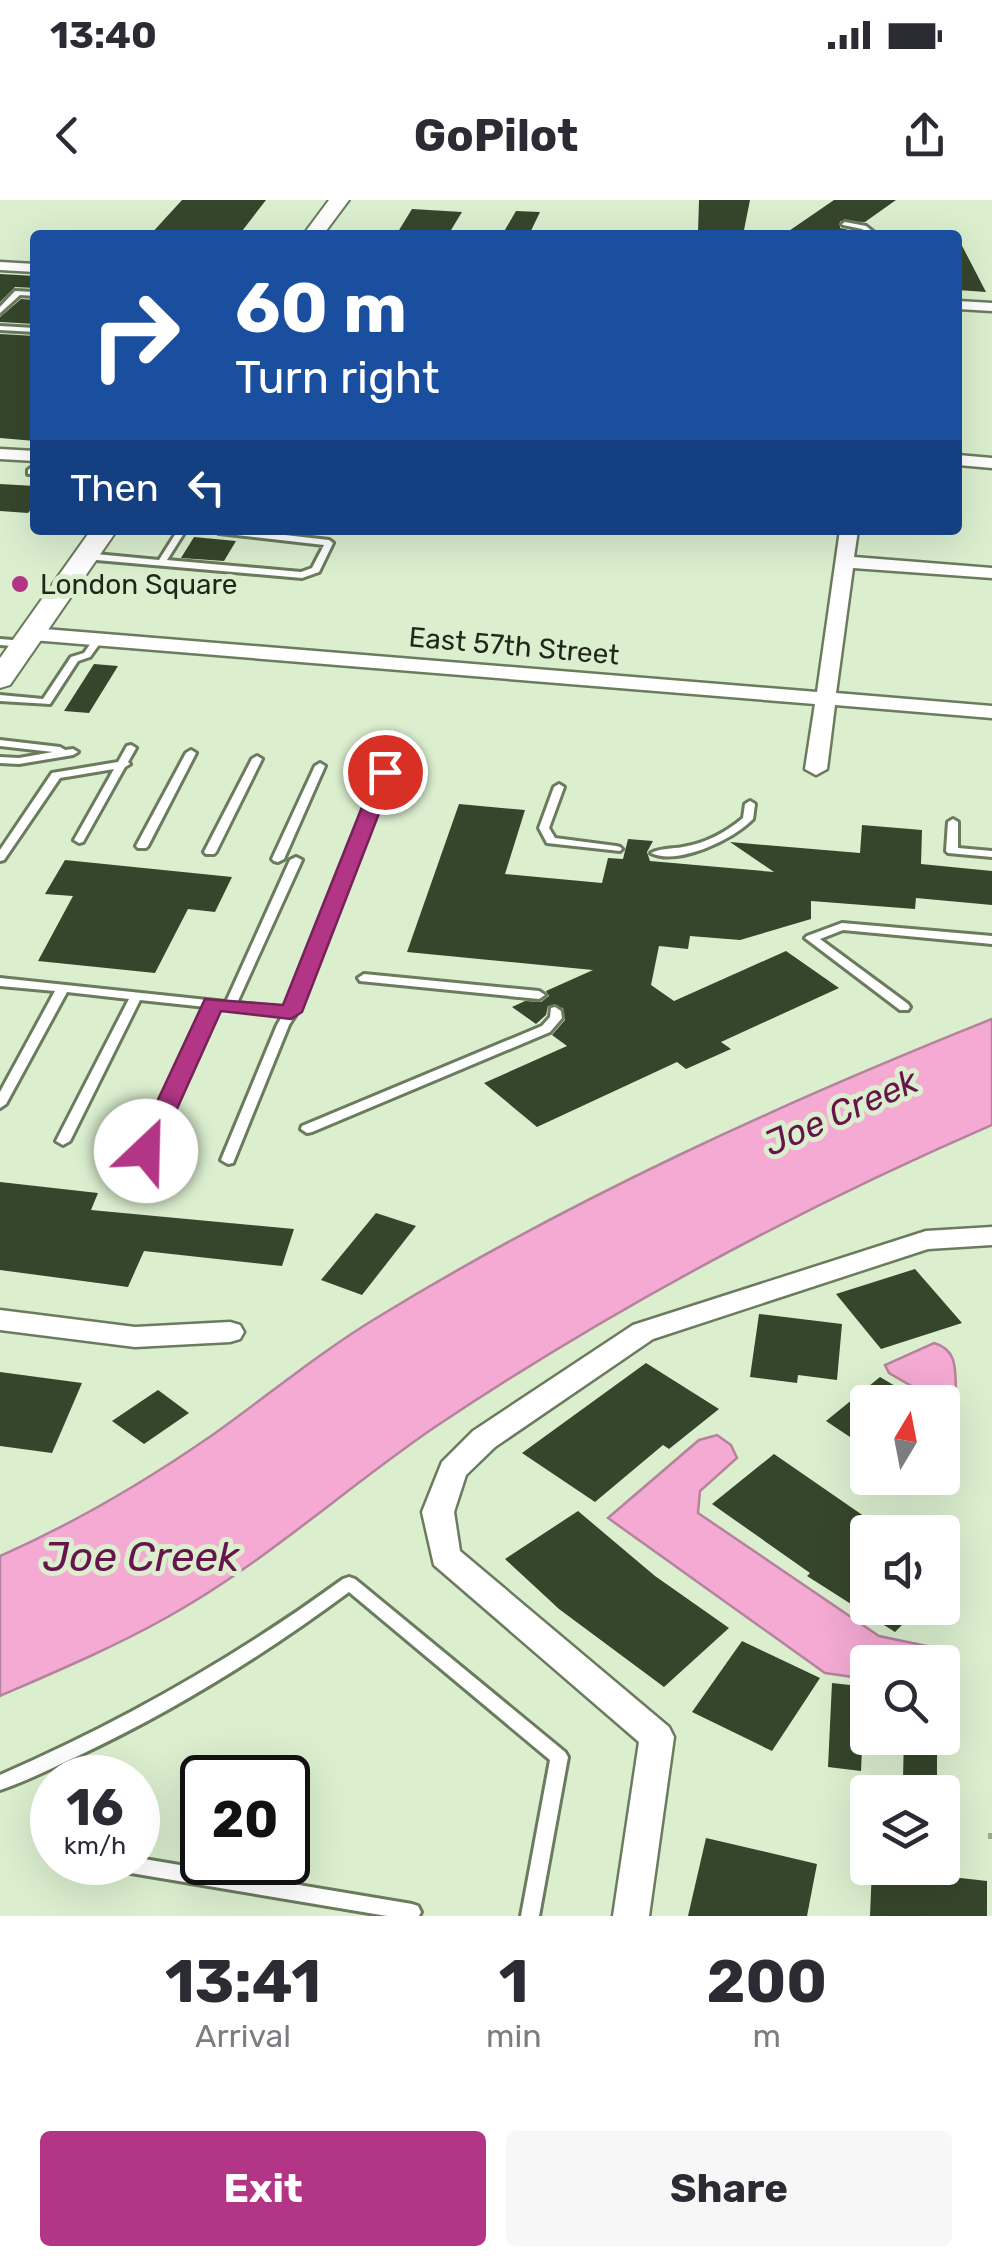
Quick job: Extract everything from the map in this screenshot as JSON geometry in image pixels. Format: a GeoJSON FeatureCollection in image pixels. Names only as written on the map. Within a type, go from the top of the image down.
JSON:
{"type":"FeatureCollection","features":[{"type":"Feature","properties":{"kind":"main road"},"geometry":{"type":"LineString","coordinates":[[318,230],[339,200]]}},
{"type":"Feature","properties":{"kind":"main road"},"geometry":{"type":"LineString","coordinates":[[0,679],[19,640],[100,535]]}},
{"type":"Feature","properties":{"kind":"street"},"geometry":{"type":"LineString","coordinates":[[0,266],[30,268]]}},
{"type":"Feature","properties":{"kind":"street"},"geometry":{"type":"LineString","coordinates":[[962,305],[992,307]]}},
{"type":"Feature","properties":{"kind":"street"},"geometry":{"type":"LineString","coordinates":[[0,454],[30,461]]}},
{"type":"Feature","properties":{"kind":"street"},"geometry":{"type":"LineString","coordinates":[[962,460],[992,463]]}},
{"type":"Feature","properties":{"kind":"street"},"geometry":{"type":"LineString","coordinates":[[816,769],[849,535]]}},
{"type":"Feature","properties":{"kind":"street"},"geometry":{"type":"LineString","coordinates":[[845,562],[992,573]]}},
{"type":"Feature","properties":{"kind":"street","name":"East 57th Street"},"geometry":{"type":"LineString","coordinates":[[19,640],[98,638],[992,712]]}},
{"type":"Feature","properties":{"kind":"street"},"geometry":{"type":"LineString","coordinates":[[631,1916],[658,1736],[445,1556],[438,1512],[454,1470],[484,1439],[643,1332],[926,1240],[992,1236]]}},
{"type":"Feature","properties":{"kind":"street"},"geometry":{"type":"LineString","coordinates":[[0,1320],[135,1336],[230,1332]]}},
{"type":"Feature","properties":{"kind":"lane"},"geometry":{"type":"LineString","coordinates":[[845,224],[868,230]]}},
{"type":"Feature","properties":{"kind":"lane"},"geometry":{"type":"LineString","coordinates":[[0,311],[18,293],[30,294]]}},
{"type":"Feature","properties":{"kind":"lane"},"geometry":{"type":"LineString","coordinates":[[0,328],[30,330]]}},
{"type":"Feature","properties":{"kind":"lane"},"geometry":{"type":"LineString","coordinates":[[162,562],[179,535]]}},
{"type":"Feature","properties":{"kind":"lane"},"geometry":{"type":"LineString","coordinates":[[85,556],[302,575],[316,570],[329,543],[266,535]]}},
{"type":"Feature","properties":{"kind":"lane"},"geometry":{"type":"LineString","coordinates":[[0,698],[46,702],[74,659],[87,655],[98,638]]}},
{"type":"Feature","properties":{"kind":"lane"},"geometry":{"type":"LineString","coordinates":[[0,743],[73,752]]}},
{"type":"Feature","properties":{"kind":"lane"},"geometry":{"type":"LineString","coordinates":[[79,840],[130,748]]}},
{"type":"Feature","properties":{"kind":"lane"},"geometry":{"type":"LineString","coordinates":[[0,760],[18,762],[73,752]]}},
{"type":"Feature","properties":{"kind":"lane"},"geometry":{"type":"LineString","coordinates":[[73,752],[75,770]]}},
{"type":"Feature","properties":{"kind":"lane"},"geometry":{"type":"LineString","coordinates":[[142,846],[191,753]]}},
{"type":"Feature","properties":{"kind":"lane"},"geometry":{"type":"LineString","coordinates":[[210,852],[256,759]]}},
{"type":"Feature","properties":{"kind":"lane"},"geometry":{"type":"LineString","coordinates":[[0,858],[56,775],[124,764]]}},
{"type":"Feature","properties":{"kind":"lane"},"geometry":{"type":"LineString","coordinates":[[278,859],[320,766]]}},
{"type":"Feature","properties":{"kind":"lane"},"geometry":{"type":"LineString","coordinates":[[228,1160],[385,772]]}},
{"type":"Feature","properties":{"kind":"lane"},"geometry":{"type":"LineString","coordinates":[[559,787],[544,828],[551,840],[616,849]]}},
{"type":"Feature","properties":{"kind":"lane"},"geometry":{"type":"LineString","coordinates":[[657,853],[686,852],[713,843],[748,819],[750,804]]}},
{"type":"Feature","properties":{"kind":"lane"},"geometry":{"type":"LineString","coordinates":[[952,822],[952,850],[992,854]]}},
{"type":"Feature","properties":{"kind":"lane"},"geometry":{"type":"LineString","coordinates":[[230,1006],[296,860]]}},
{"type":"Feature","properties":{"kind":"lane"},"geometry":{"type":"LineString","coordinates":[[904,1007],[811,938],[842,926],[992,940]]}},
{"type":"Feature","properties":{"kind":"lane"},"geometry":{"type":"LineString","coordinates":[[364,978],[539,995]]}},
{"type":"Feature","properties":{"kind":"lane"},"geometry":{"type":"LineString","coordinates":[[0,982],[291,1012]]}},
{"type":"Feature","properties":{"kind":"lane"},"geometry":{"type":"LineString","coordinates":[[0,1104],[62,988]]}},
{"type":"Feature","properties":{"kind":"lane"},"geometry":{"type":"LineString","coordinates":[[63,1141],[136,996]]}},
{"type":"Feature","properties":{"kind":"lane"},"geometry":{"type":"LineString","coordinates":[[146,1151],[213,1004]]}},
{"type":"Feature","properties":{"kind":"lane"},"geometry":{"type":"LineString","coordinates":[[307,1129],[546,1029],[556,1018],[555,1011]]}},
{"type":"Feature","properties":{"kind":"lane"},"geometry":{"type":"LineString","coordinates":[[0,1783],[84,1745],[258,1650],[349,1584],[559,1757],[530,1916]]}},
{"type":"Feature","properties":{"kind":"lane"},"geometry":{"type":"LineString","coordinates":[[160,1870],[412,1912]]}},
{"type":"Feature","properties":{"kind":"water","name":"Joe Creek"},"geometry":{"type":"Polygon","coordinates":[[[992,1019],[992,1125],[848,1191],[637,1302],[435,1427],[200,1598],[124,1640],[0,1696],[0,1556],[134,1486],[211,1436],[356,1331],[526,1232],[756,1119],[992,1019]]]}},
{"type":"Feature","properties":{"kind":"water"},"geometry":{"type":"Polygon","coordinates":[[[934,1343],[952,1356],[956,1385],[910,1385],[889,1373],[885,1365],[934,1343]]]}},
{"type":"Feature","properties":{"kind":"water"},"geometry":{"type":"Polygon","coordinates":[[[717,1435],[731,1445],[737,1458],[700,1491],[698,1513],[850,1616],[850,1625],[863,1625],[879,1636],[922,1645],[850,1645],[850,1677],[825,1673],[608,1518],[699,1440],[717,1435]]]}},
{"type":"Feature","properties":{"kind":"building"},"geometry":{"type":"Polygon","coordinates":[[[182,200],[266,200],[243,230],[155,230],[182,200]]]}},
{"type":"Feature","properties":{"kind":"building"},"geometry":{"type":"Polygon","coordinates":[[[699,200],[750,200],[744,230],[698,230],[699,200]]]}},
{"type":"Feature","properties":{"kind":"building"},"geometry":{"type":"Polygon","coordinates":[[[834,200],[896,200],[865,222],[840,221],[840,228],[849,230],[790,230],[834,200]]]}},
{"type":"Feature","properties":{"kind":"building"},"geometry":{"type":"Polygon","coordinates":[[[412,209],[462,212],[451,230],[399,230],[412,209]]]}},
{"type":"Feature","properties":{"kind":"building"},"geometry":{"type":"Polygon","coordinates":[[[516,211],[540,212],[531,230],[505,230],[516,211]]]}},
{"type":"Feature","properties":{"kind":"building"},"geometry":{"type":"Polygon","coordinates":[[[962,246],[986,292],[962,290],[962,246]]]}},
{"type":"Feature","properties":{"kind":"building"},"geometry":{"type":"Polygon","coordinates":[[[0,274],[30,276],[30,288],[15,287],[0,302],[0,274]]]}},
{"type":"Feature","properties":{"kind":"building"},"geometry":{"type":"Polygon","coordinates":[[[21,299],[30,300],[30,324],[0,322],[0,317],[21,299]]]}},
{"type":"Feature","properties":{"kind":"building"},"geometry":{"type":"Polygon","coordinates":[[[0,334],[30,336],[30,441],[0,438],[0,334]]]}},
{"type":"Feature","properties":{"kind":"building"},"geometry":{"type":"Polygon","coordinates":[[[0,484],[30,486],[28,513],[0,511],[0,484]]]}},
{"type":"Feature","properties":{"kind":"building"},"geometry":{"type":"Polygon","coordinates":[[[194,537],[236,541],[224,561],[181,558],[194,537]]]}},
{"type":"Feature","properties":{"kind":"building"},"geometry":{"type":"Polygon","coordinates":[[[94,664],[118,666],[89,713],[64,711],[94,664]]]}},
{"type":"Feature","properties":{"kind":"building"},"geometry":{"type":"Polygon","coordinates":[[[459,804],[525,810],[505,874],[602,883],[608,858],[623,859],[628,839],[653,841],[647,852],[650,861],[774,872],[730,842],[860,853],[862,825],[922,830],[921,864],[992,871],[992,905],[916,898],[915,909],[811,901],[811,919],[740,940],[690,936],[688,949],[659,946],[651,985],[674,1001],[786,951],[839,988],[721,1042],[731,1049],[686,1069],[677,1062],[537,1127],[484,1083],[567,1046],[552,1035],[565,1020],[563,1008],[548,1006],[546,1015],[536,1024],[512,1007],[525,1001],[541,1002],[549,996],[546,991],[593,970],[407,952],[459,804]]]}},
{"type":"Feature","properties":{"kind":"building"},"geometry":{"type":"Polygon","coordinates":[[[65,860],[232,877],[215,912],[188,909],[155,973],[38,961],[73,896],[45,894],[65,860]]]}},
{"type":"Feature","properties":{"kind":"building"},"geometry":{"type":"Polygon","coordinates":[[[0,1182],[98,1193],[91,1210],[294,1229],[282,1266],[144,1251],[128,1287],[0,1270],[0,1182]]]}},
{"type":"Feature","properties":{"kind":"building"},"geometry":{"type":"Polygon","coordinates":[[[376,1213],[416,1226],[362,1295],[321,1280],[376,1213]]]}},
{"type":"Feature","properties":{"kind":"building"},"geometry":{"type":"Polygon","coordinates":[[[915,1269],[962,1323],[881,1349],[836,1294],[915,1269]]]}},
{"type":"Feature","properties":{"kind":"building"},"geometry":{"type":"Polygon","coordinates":[[[759,1314],[842,1324],[837,1380],[798,1375],[797,1383],[750,1377],[759,1314]]]}},
{"type":"Feature","properties":{"kind":"building"},"geometry":{"type":"Polygon","coordinates":[[[646,1363],[719,1409],[669,1449],[663,1445],[595,1502],[522,1453],[646,1363]]]}},
{"type":"Feature","properties":{"kind":"building"},"geometry":{"type":"Polygon","coordinates":[[[0,1372],[82,1383],[52,1453],[0,1446],[0,1372]]]}},
{"type":"Feature","properties":{"kind":"building"},"geometry":{"type":"Polygon","coordinates":[[[880,1377],[893,1385],[870,1385],[880,1377]]]}},
{"type":"Feature","properties":{"kind":"building"},"geometry":{"type":"Polygon","coordinates":[[[158,1390],[189,1413],[144,1444],[112,1421],[158,1390]]]}},
{"type":"Feature","properties":{"kind":"building"},"geometry":{"type":"Polygon","coordinates":[[[850,1401],[850,1437],[826,1421],[850,1401]]]}},
{"type":"Feature","properties":{"kind":"building"},"geometry":{"type":"Polygon","coordinates":[[[774,1454],[862,1515],[850,1515],[850,1603],[807,1576],[810,1573],[712,1504],[774,1454]]]}},
{"type":"Feature","properties":{"kind":"building"},"geometry":{"type":"Polygon","coordinates":[[[578,1511],[655,1576],[729,1628],[664,1687],[559,1609],[505,1559],[578,1511]]]}},
{"type":"Feature","properties":{"kind":"building"},"geometry":{"type":"Polygon","coordinates":[[[884,1625],[902,1625],[895,1632],[884,1625]]]}},
{"type":"Feature","properties":{"kind":"building"},"geometry":{"type":"Polygon","coordinates":[[[742,1641],[820,1678],[772,1751],[692,1712],[742,1641]]]}},
{"type":"Feature","properties":{"kind":"building"},"geometry":{"type":"Polygon","coordinates":[[[832,1683],[850,1685],[850,1755],[862,1755],[861,1771],[828,1767],[832,1683]]]}},
{"type":"Feature","properties":{"kind":"building"},"geometry":{"type":"Polygon","coordinates":[[[904,1755],[937,1755],[937,1775],[903,1775],[904,1755]]]}},
{"type":"Feature","properties":{"kind":"building"},"geometry":{"type":"Polygon","coordinates":[[[706,1838],[817,1864],[807,1916],[688,1916],[706,1838]]]}},
{"type":"Feature","properties":{"kind":"building"},"geometry":{"type":"Polygon","coordinates":[[[960,1878],[987,1881],[987,1916],[870,1916],[871,1885],[960,1885],[960,1878]]]}},
{"type":"Feature","properties":{"kind":"place","name":"London Square"},"geometry":{"type":"Point","coordinates":[20,584]}},
{"type":"Feature","properties":{"kind":"route"},"geometry":{"type":"LineString","coordinates":[[146,1151],[213,1004],[291,1012],[297,1003],[385,772]]}}]}
